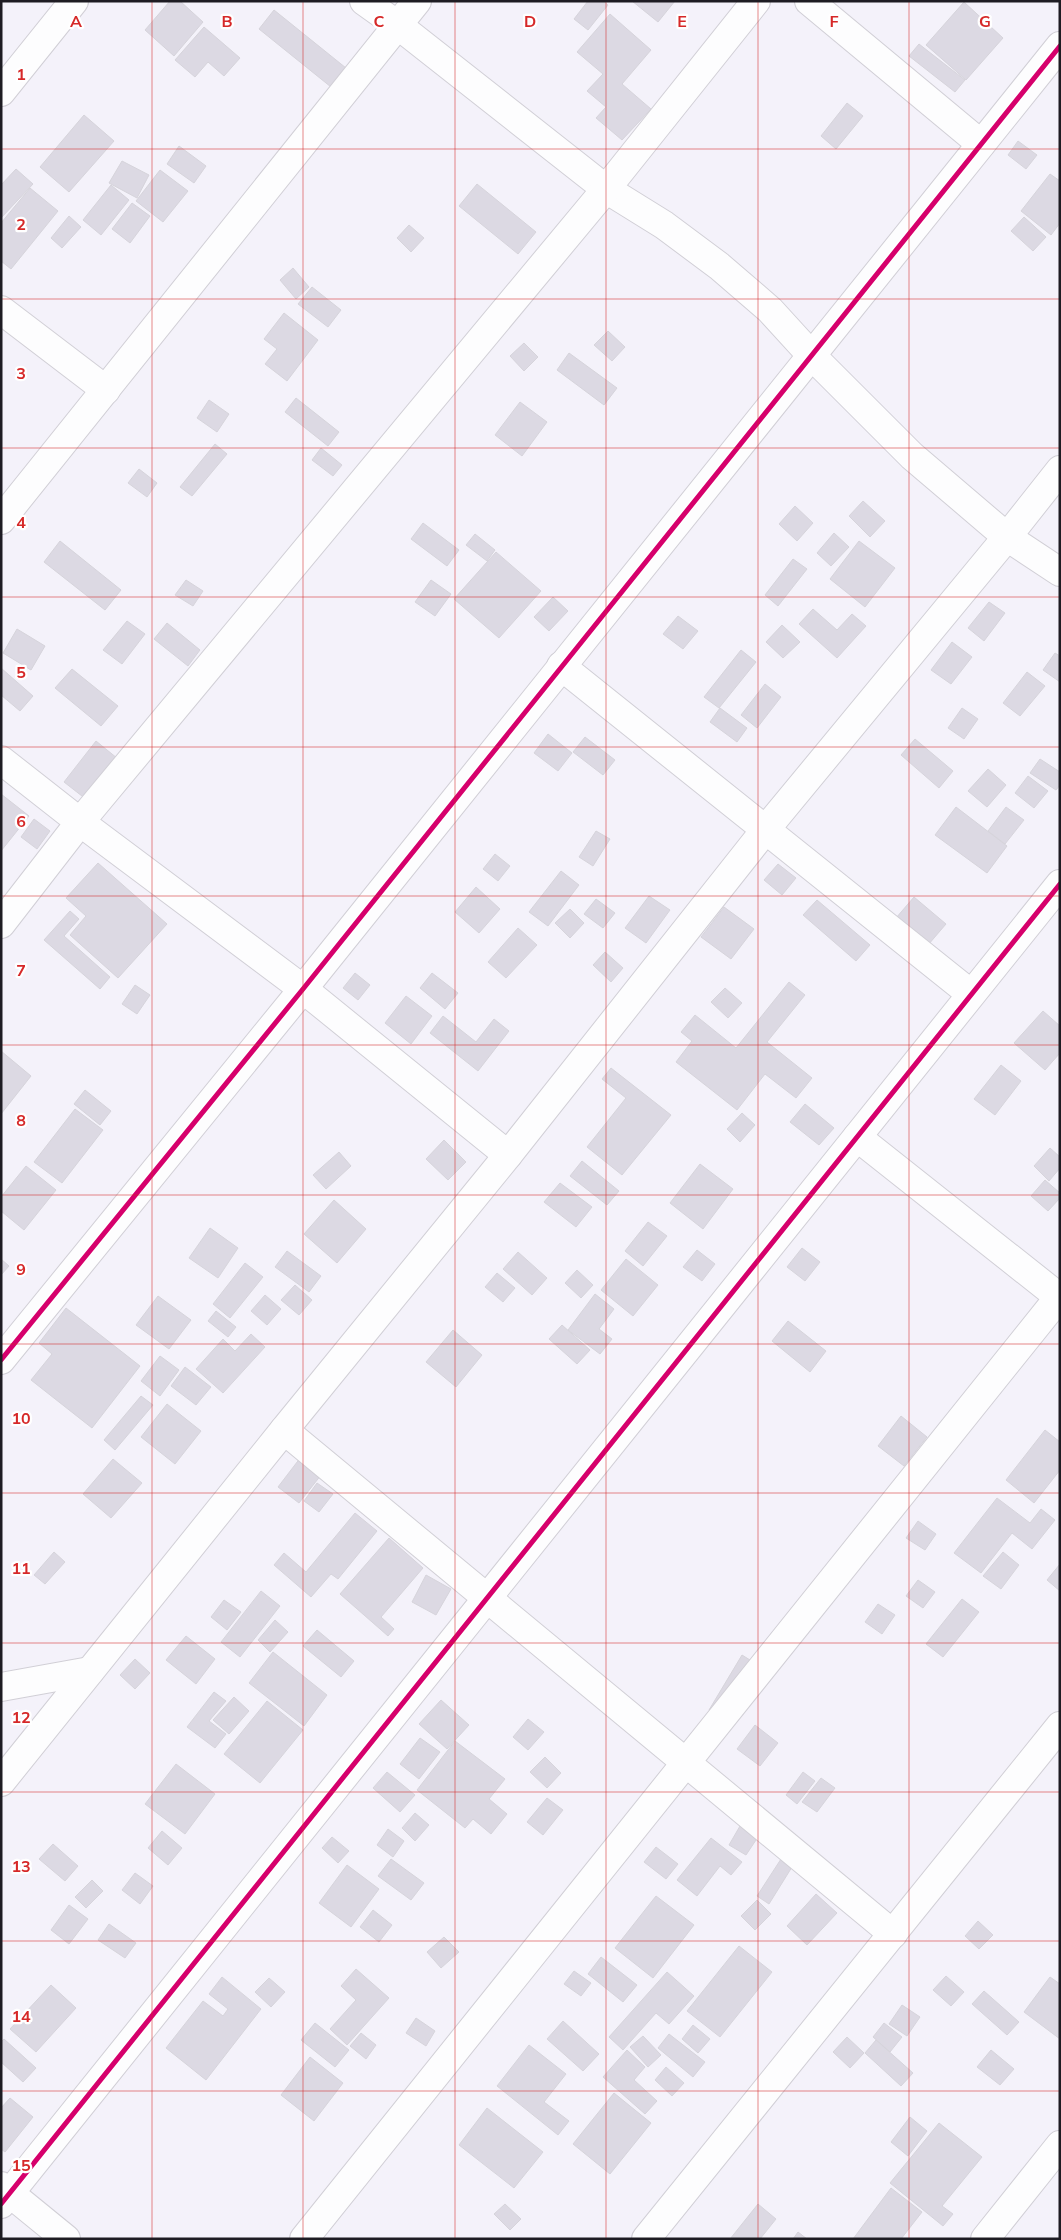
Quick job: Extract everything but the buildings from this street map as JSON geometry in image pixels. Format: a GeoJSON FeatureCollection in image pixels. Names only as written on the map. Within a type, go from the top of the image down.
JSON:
{"type":"FeatureCollection","features":[{"type":"Feature","properties":{"kind":"street"},"geometry":{"type":"LineString","coordinates":[[1,92],[74,1]]}},
{"type":"Feature","properties":{"kind":"street"},"geometry":{"type":"LineString","coordinates":[[364,1],[399,26],[606,189],[664,225],[719,266],[770,310],[812,356],[912,456],[1007,537],[1060,572]]}},
{"type":"Feature","properties":{"kind":"street"},"geometry":{"type":"LineString","coordinates":[[1,520],[399,26],[417,1]]}},
{"type":"Feature","properties":{"kind":"street"},"geometry":{"type":"LineString","coordinates":[[1,924],[80,822],[606,189],[756,1]]}},
{"type":"Feature","properties":{"kind":"street"},"geometry":{"type":"LineString","coordinates":[[809,1],[981,144]]}},
{"type":"Feature","properties":{"kind":"street"},"geometry":{"type":"LineString","coordinates":[[1,1360],[303,989],[1060,46]]}},
{"type":"Feature","properties":{"kind":"street"},"geometry":{"type":"LineString","coordinates":[[1,310],[106,390]]}},
{"type":"Feature","properties":{"kind":"street"},"geometry":{"type":"LineString","coordinates":[[1,1782],[508,1155],[766,830],[1060,470]]}},
{"type":"Feature","properties":{"kind":"street"},"geometry":{"type":"LineString","coordinates":[[561,666],[971,994]]}},
{"type":"Feature","properties":{"kind":"street"},"geometry":{"type":"LineString","coordinates":[[1,760],[80,822],[303,989],[508,1155]]}},
{"type":"Feature","properties":{"kind":"street"},"geometry":{"type":"LineString","coordinates":[[66,2239],[4,2194],[1060,884]]}},
{"type":"Feature","properties":{"kind":"street"},"geometry":{"type":"LineString","coordinates":[[304,2239],[1059,1297],[856,1137]]}},
{"type":"Feature","properties":{"kind":"street"},"geometry":{"type":"LineString","coordinates":[[284,1430],[893,1934]]}},
{"type":"Feature","properties":{"kind":"street"},"geometry":{"type":"LineString","coordinates":[[1,1687],[90,1671]]}},
{"type":"Feature","properties":{"kind":"street"},"geometry":{"type":"LineString","coordinates":[[646,2239],[1060,1726]]}},
{"type":"Feature","properties":{"kind":"street"},"geometry":{"type":"LineString","coordinates":[[985,2239],[1060,2145]]}},
{"type":"Feature","properties":{"kind":"cycle path"},"geometry":{"type":"LineString","coordinates":[[1,1360],[303,989],[1060,46]]}},
{"type":"Feature","properties":{"kind":"cycle path"},"geometry":{"type":"LineString","coordinates":[[1,2204],[1060,884]]}}]}
